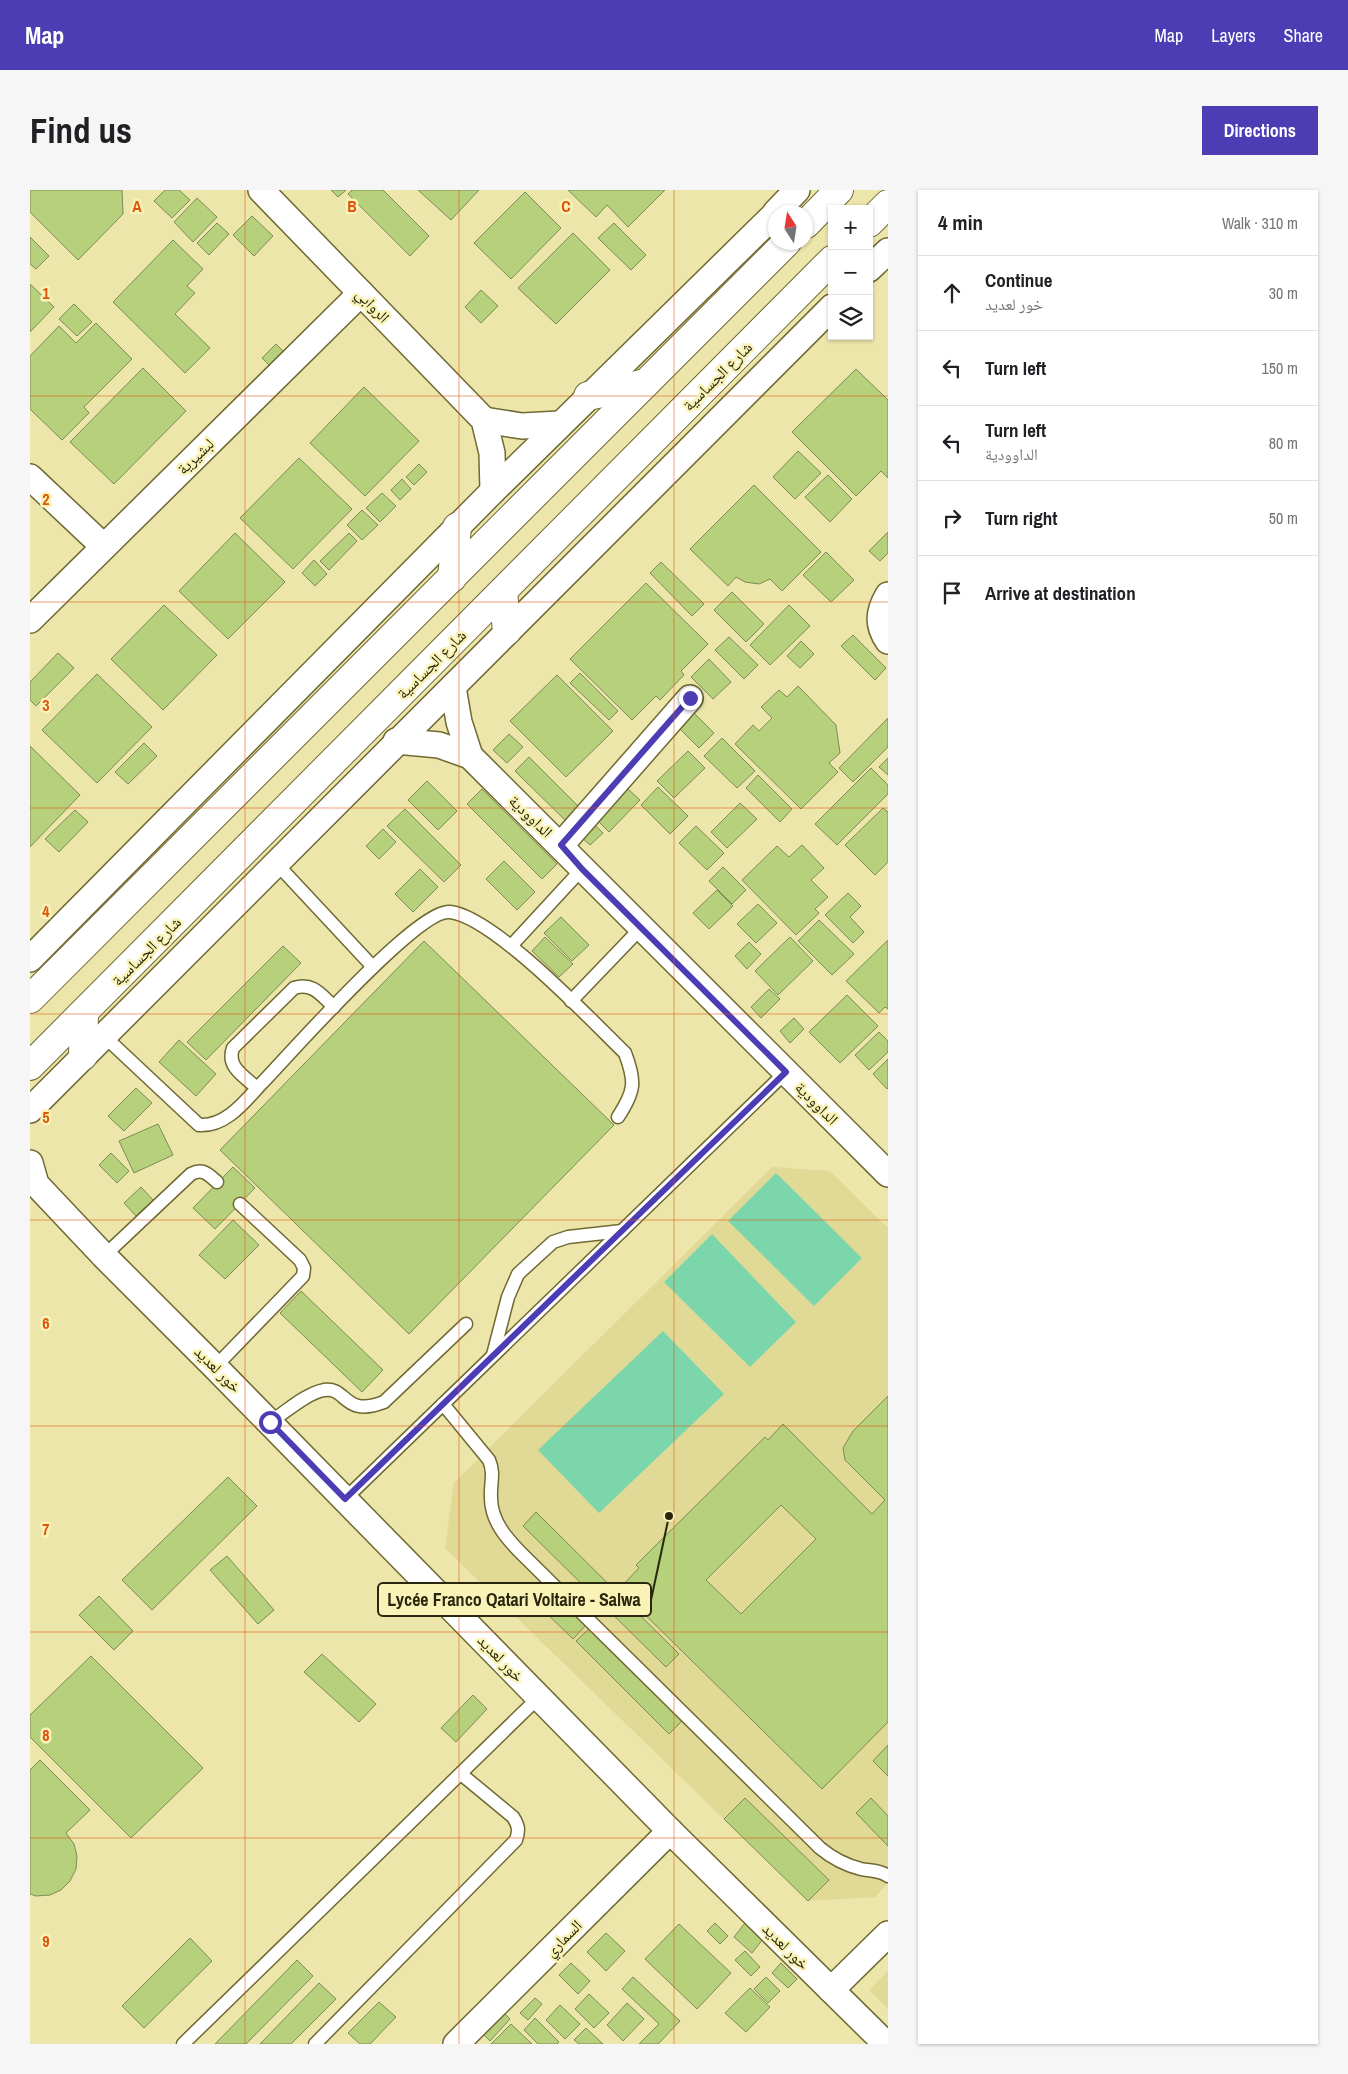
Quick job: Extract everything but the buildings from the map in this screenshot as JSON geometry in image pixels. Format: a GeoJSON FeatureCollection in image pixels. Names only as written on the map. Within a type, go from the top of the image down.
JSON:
{"type":"FeatureCollection","features":[{"type":"Feature","properties":{"kind":"street","name":"الروابي"},"geometry":{"type":"LineString","coordinates":[[261,190],[484,420]]}},
{"type":"Feature","properties":{"kind":"street"},"geometry":{"type":"LineString","coordinates":[[778,205],[797,190]]}},
{"type":"Feature","properties":{"kind":"street"},"geometry":{"type":"LineString","coordinates":[[813,217],[839,190]]}},
{"type":"Feature","properties":{"kind":"street"},"geometry":{"type":"LineString","coordinates":[[873,219],[888,204]]}},
{"type":"Feature","properties":{"kind":"street"},"geometry":{"type":"LineString","coordinates":[[30,959],[493,490],[768,215]]}},
{"type":"Feature","properties":{"kind":"street"},"geometry":{"type":"LineString","coordinates":[[30,999],[779,250]]}},
{"type":"Feature","properties":{"kind":"street"},"geometry":{"type":"LineString","coordinates":[[873,265],[888,250]]}},
{"type":"Feature","properties":{"kind":"street","name":"شارع الجساسية"},"geometry":{"type":"LineString","coordinates":[[30,1066],[828,264]]}},
{"type":"Feature","properties":{"kind":"street","name":"لبشيرية"},"geometry":{"type":"LineString","coordinates":[[30,620],[361,293]]}},
{"type":"Feature","properties":{"kind":"street","name":"شارع الجساسية"},"geometry":{"type":"LineString","coordinates":[[30,1110],[396,741],[453,687],[828,311]]}},
{"type":"Feature","properties":{"kind":"street"},"geometry":{"type":"LineString","coordinates":[[588,396],[646,383]]}},
{"type":"Feature","properties":{"kind":"street"},"geometry":{"type":"LineString","coordinates":[[493,490],[492,453],[484,420],[522,426],[560,424]]}},
{"type":"Feature","properties":{"kind":"street"},"geometry":{"type":"LineString","coordinates":[[30,477],[103,546]]}},
{"type":"Feature","properties":{"kind":"street"},"geometry":{"type":"LineString","coordinates":[[452,578],[457,527]]}},
{"type":"Feature","properties":{"kind":"street"},"geometry":{"type":"LineString","coordinates":[[503,592],[507,631]]}},
{"type":"Feature","properties":{"kind":"street"},"geometry":{"type":"LineString","coordinates":[[888,596],[880,610],[883,633],[888,641]]}},
{"type":"Feature","properties":{"kind":"street","name":"الداوودية"},"geometry":{"type":"LineString","coordinates":[[453,687],[459,722],[470,756]]}},
{"type":"Feature","properties":{"kind":"street"},"geometry":{"type":"LineString","coordinates":[[561,845],[690,698]]}},
{"type":"Feature","properties":{"kind":"street","name":"الداوودية"},"geometry":{"type":"LineString","coordinates":[[396,741],[439,745],[470,756],[888,1174]]}},
{"type":"Feature","properties":{"kind":"street"},"geometry":{"type":"LineString","coordinates":[[83,1056],[84,1012]]}},
{"type":"Feature","properties":{"kind":"street","name":"خور لعديد"},"geometry":{"type":"LineString","coordinates":[[32,1177],[104,1256],[215,1366],[670,1831],[886,2044]]}},
{"type":"Feature","properties":{"kind":"street","name":"السماري"},"geometry":{"type":"LineString","coordinates":[[456,2044],[670,1831]]}},
{"type":"Feature","properties":{"kind":"street"},"geometry":{"type":"LineString","coordinates":[[831,1990],[888,1934]]}},
{"type":"Feature","properties":{"kind":"lane"},"geometry":{"type":"LineString","coordinates":[[276,862],[373,967]]}},
{"type":"Feature","properties":{"kind":"lane"},"geometry":{"type":"LineString","coordinates":[[511,946],[582,869]]}},
{"type":"Feature","properties":{"kind":"lane"},"geometry":{"type":"LineString","coordinates":[[104,1036],[199,1125],[212,1126],[225,1119],[257,1088],[373,967],[432,916],[448,912],[473,919],[511,946],[625,1053],[633,1073],[633,1088],[618,1117]]}},
{"type":"Feature","properties":{"kind":"lane"},"geometry":{"type":"LineString","coordinates":[[571,1001],[642,928]]}},
{"type":"Feature","properties":{"kind":"lane"},"geometry":{"type":"LineString","coordinates":[[257,1088],[232,1066],[230,1056],[233,1048],[294,988],[303,985],[312,987],[334,1007]]}},
{"type":"Feature","properties":{"kind":"lane"},"geometry":{"type":"LineString","coordinates":[[345,1499],[786,1072]]}},
{"type":"Feature","properties":{"kind":"lane"},"geometry":{"type":"LineString","coordinates":[[104,1256],[191,1174],[198,1170],[205,1172],[217,1182]]}},
{"type":"Feature","properties":{"kind":"lane"},"geometry":{"type":"LineString","coordinates":[[215,1366],[303,1276],[304,1268],[300,1260],[240,1204]]}},
{"type":"Feature","properties":{"kind":"lane"},"geometry":{"type":"LineString","coordinates":[[494,1355],[508,1296],[518,1274],[553,1242],[568,1237],[622,1230]]}},
{"type":"Feature","properties":{"kind":"lane"},"geometry":{"type":"LineString","coordinates":[[270,1422],[313,1394],[326,1390],[338,1394],[355,1407],[370,1407],[384,1402],[466,1324]]}},
{"type":"Feature","properties":{"kind":"lane"},"geometry":{"type":"LineString","coordinates":[[442,1404],[489,1460],[493,1470],[490,1498],[493,1514],[507,1538],[522,1554],[820,1848],[832,1858],[860,1868],[884,1873],[888,1876]]}},
{"type":"Feature","properties":{"kind":"lane"},"geometry":{"type":"LineString","coordinates":[[182,2044],[539,1697]]}},
{"type":"Feature","properties":{"kind":"lane"},"geometry":{"type":"LineString","coordinates":[[315,2044],[516,1840],[519,1832],[518,1824],[514,1817],[461,1774]]}},
{"type":"Feature","properties":{"kind":"shaded area"},"geometry":{"type":"Polygon","coordinates":[[[772,1167],[830,1171],[888,1228],[888,1883],[875,1897],[808,1901],[445,1548],[454,1483],[772,1167]]]}},
{"type":"Feature","properties":{"kind":"shaded area"},"geometry":{"type":"Polygon","coordinates":[[[888,1971],[888,2009],[869,1990],[888,1971]]]}},
{"type":"Feature","properties":{"kind":"green space"},"geometry":{"type":"Polygon","coordinates":[[[776,1173],[862,1258],[814,1306],[728,1221],[776,1173]]]}},
{"type":"Feature","properties":{"kind":"green space"},"geometry":{"type":"Polygon","coordinates":[[[712,1234],[796,1322],[750,1367],[664,1282],[712,1234]]]}},
{"type":"Feature","properties":{"kind":"green space"},"geometry":{"type":"Polygon","coordinates":[[[663,1331],[724,1394],[599,1513],[538,1450],[663,1331]]]}},
{"type":"Feature","properties":{"kind":"place","name":"Lycée Franco Qatari Voltaire - Salwa"},"geometry":{"type":"Point","coordinates":[669,1516]}},
{"type":"Feature","properties":{"kind":"route"},"geometry":{"type":"LineString","coordinates":[[270,1422],[345,1499],[786,1072],[582,869],[561,845],[690,698]]}}]}
